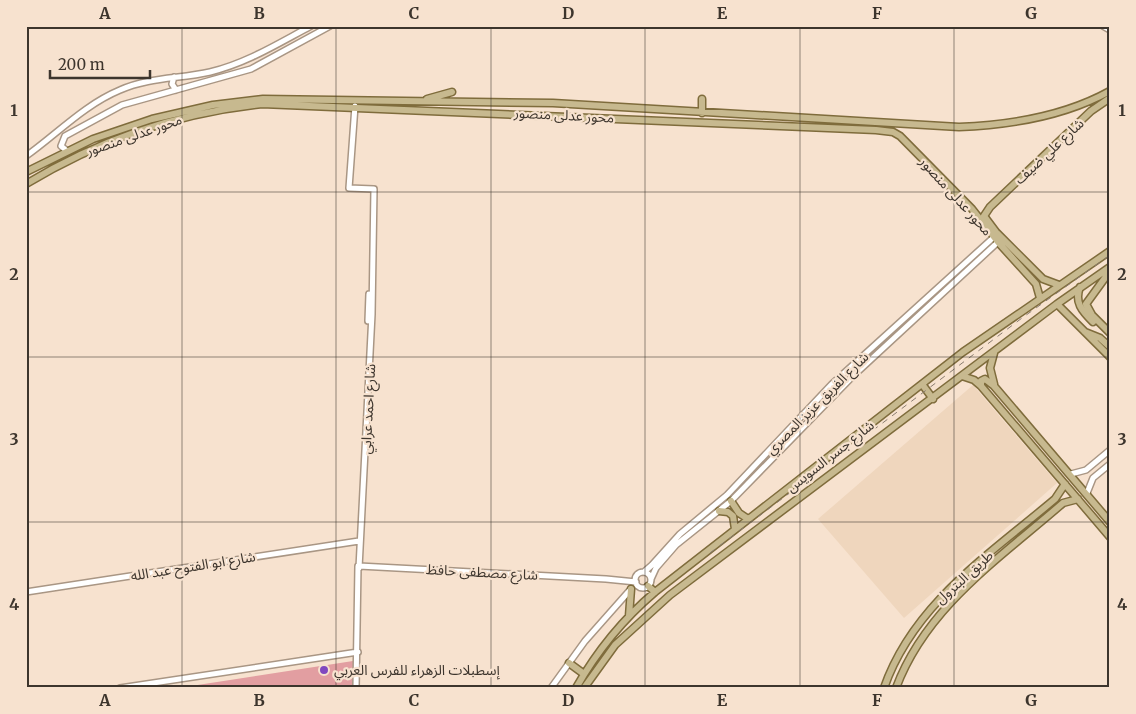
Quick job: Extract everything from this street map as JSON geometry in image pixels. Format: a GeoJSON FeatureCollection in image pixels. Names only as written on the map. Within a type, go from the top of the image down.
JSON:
{"type":"FeatureCollection","features":[{"type":"Feature","properties":{"kind":"main road"},"geometry":{"type":"LineString","coordinates":[[414,102],[452,92]]}},
{"type":"Feature","properties":{"kind":"main road","name":"محور عدلى منصور"},"geometry":{"type":"LineString","coordinates":[[26,172],[67,151],[110,133],[152,119],[221,104],[289,98],[414,102],[542,102],[959,127],[1008,122],[1057,112],[1092,101],[1110,92]]}},
{"type":"Feature","properties":{"kind":"main road","name":"شارع علي ضيف"},"geometry":{"type":"LineString","coordinates":[[990,207],[1096,107],[1110,98]]}},
{"type":"Feature","properties":{"kind":"main road"},"geometry":{"type":"LineString","coordinates":[[702,99],[702,113]]}},
{"type":"Feature","properties":{"kind":"main road"},"geometry":{"type":"LineString","coordinates":[[1092,101],[1096,107]]}},
{"type":"Feature","properties":{"kind":"main road"},"geometry":{"type":"LineString","coordinates":[[540,114],[543,110],[542,102]]}},
{"type":"Feature","properties":{"kind":"main road"},"geometry":{"type":"LineString","coordinates":[[552,115],[549,109],[553,103]]}},
{"type":"Feature","properties":{"kind":"main road","name":"محور عدلى منصور"},"geometry":{"type":"LineString","coordinates":[[26,184],[96,146],[150,126],[189,115],[262,104],[355,106],[888,131],[903,139],[972,209],[996,240],[1038,286]]}},
{"type":"Feature","properties":{"kind":"main road"},"geometry":{"type":"LineString","coordinates":[[888,131],[891,127],[890,123]]}},
{"type":"Feature","properties":{"kind":"main road"},"geometry":{"type":"LineString","coordinates":[[903,139],[904,124]]}},
{"type":"Feature","properties":{"kind":"main road","name":"محور عدلى منصور"},"geometry":{"type":"LineString","coordinates":[[990,207],[984,214],[984,219],[1044,280],[1059,285]]}},
{"type":"Feature","properties":{"kind":"main road"},"geometry":{"type":"LineString","coordinates":[[972,209],[981,210],[990,207]]}},
{"type":"Feature","properties":{"kind":"main road","name":"شارع جسر السويس"},"geometry":{"type":"LineString","coordinates":[[576,688],[601,648],[629,616],[655,592],[922,384],[1040,298],[1110,251]]}},
{"type":"Feature","properties":{"kind":"main road","name":"شارع جسر السويس"},"geometry":{"type":"LineString","coordinates":[[584,688],[604,657],[625,634],[659,604],[774,514],[996,351],[1056,304],[1110,267]]}},
{"type":"Feature","properties":{"kind":"main road"},"geometry":{"type":"LineString","coordinates":[[1110,271],[1087,302],[1086,307],[1091,317],[1110,333]]}},
{"type":"Feature","properties":{"kind":"main road"},"geometry":{"type":"LineString","coordinates":[[1040,298],[1038,286],[1043,285],[1044,280]]}},
{"type":"Feature","properties":{"kind":"main road"},"geometry":{"type":"LineString","coordinates":[[1080,287],[1079,305],[1110,339]]}},
{"type":"Feature","properties":{"kind":"main road"},"geometry":{"type":"LineString","coordinates":[[1056,304],[1110,357]]}},
{"type":"Feature","properties":{"kind":"main road"},"geometry":{"type":"LineString","coordinates":[[1084,332],[1100,338],[1110,347]]}},
{"type":"Feature","properties":{"kind":"main road"},"geometry":{"type":"LineString","coordinates":[[994,386],[990,368],[996,351]]}},
{"type":"Feature","properties":{"kind":"main road"},"geometry":{"type":"LineString","coordinates":[[962,376],[974,380],[981,386],[1110,537]]}},
{"type":"Feature","properties":{"kind":"main road"},"geometry":{"type":"LineString","coordinates":[[981,386],[981,381],[985,379],[994,386],[1110,522]]}},
{"type":"Feature","properties":{"kind":"main road"},"geometry":{"type":"LineString","coordinates":[[922,384],[932,398]]}},
{"type":"Feature","properties":{"kind":"main road","name":"طريق البترول"},"geometry":{"type":"LineString","coordinates":[[884,688],[894,663],[909,636],[934,603],[1058,496],[1065,484]]}},
{"type":"Feature","properties":{"kind":"main road"},"geometry":{"type":"LineString","coordinates":[[1058,496],[1062,498],[1063,504]]}},
{"type":"Feature","properties":{"kind":"main road","name":"طريق البترول"},"geometry":{"type":"LineString","coordinates":[[896,688],[907,662],[922,636],[945,607],[1063,504],[1078,499]]}},
{"type":"Feature","properties":{"kind":"main road"},"geometry":{"type":"LineString","coordinates":[[731,501],[736,510],[748,519]]}},
{"type":"Feature","properties":{"kind":"main road"},"geometry":{"type":"LineString","coordinates":[[719,511],[728,512],[733,516],[735,529]]}},
{"type":"Feature","properties":{"kind":"main road"},"geometry":{"type":"LineString","coordinates":[[706,551],[707,558],[711,561],[716,561]]}},
{"type":"Feature","properties":{"kind":"main road"},"geometry":{"type":"LineString","coordinates":[[696,560],[703,564],[703,571]]}},
{"type":"Feature","properties":{"kind":"main road"},"geometry":{"type":"LineString","coordinates":[[958,581],[965,588]]}},
{"type":"Feature","properties":{"kind":"main road"},"geometry":{"type":"LineString","coordinates":[[648,586],[655,592]]}},
{"type":"Feature","properties":{"kind":"main road"},"geometry":{"type":"LineString","coordinates":[[629,616],[631,589]]}},
{"type":"Feature","properties":{"kind":"main road"},"geometry":{"type":"LineString","coordinates":[[569,663],[584,674]]}},
{"type":"Feature","properties":{"kind":"street"},"geometry":{"type":"LineString","coordinates":[[27,154],[70,121],[109,95],[132,85],[201,74],[242,62],[311,26]]}},
{"type":"Feature","properties":{"kind":"street"},"geometry":{"type":"LineString","coordinates":[[67,151],[61,143],[64,136],[102,114],[122,105],[252,69],[330,26]]}},
{"type":"Feature","properties":{"kind":"street"},"geometry":{"type":"LineString","coordinates":[[1103,26],[1110,30]]}},
{"type":"Feature","properties":{"kind":"street"},"geometry":{"type":"LineString","coordinates":[[174,77],[172,84],[176,90]]}},
{"type":"Feature","properties":{"kind":"street","name":"شارع احمد عرابي"},"geometry":{"type":"LineString","coordinates":[[355,106],[349,188],[374,189],[372,314],[359,567]]}},
{"type":"Feature","properties":{"kind":"street","name":"شارع الفريق عزيز المصري"},"geometry":{"type":"LineString","coordinates":[[644,572],[652,566],[680,534],[727,495],[818,399],[984,246],[996,240]]}},
{"type":"Feature","properties":{"kind":"street","name":"شارع الفريق عزيز المصري"},"geometry":{"type":"LineString","coordinates":[[651,579],[656,568],[676,545],[731,501],[824,405],[989,251],[996,240]]}},
{"type":"Feature","properties":{"kind":"street"},"geometry":{"type":"LineString","coordinates":[[984,246],[989,251]]}},
{"type":"Feature","properties":{"kind":"street","name":"شارع احمد عرابي"},"geometry":{"type":"LineString","coordinates":[[356,688],[359,541],[373,249]]}},
{"type":"Feature","properties":{"kind":"street"},"geometry":{"type":"LineString","coordinates":[[892,330],[897,335]]}},
{"type":"Feature","properties":{"kind":"street"},"geometry":{"type":"LineString","coordinates":[[818,399],[824,405]]}},
{"type":"Feature","properties":{"kind":"street"},"geometry":{"type":"LineString","coordinates":[[1071,474],[1086,470],[1110,450]]}},
{"type":"Feature","properties":{"kind":"street"},"geometry":{"type":"LineString","coordinates":[[1087,493],[1094,478],[1110,464]]}},
{"type":"Feature","properties":{"kind":"street"},"geometry":{"type":"LineString","coordinates":[[1086,470],[1087,477],[1094,478]]}},
{"type":"Feature","properties":{"kind":"street","name":"شارع ابو الفتوح عبد الله"},"geometry":{"type":"LineString","coordinates":[[26,592],[359,541]]}},
{"type":"Feature","properties":{"kind":"street","name":"شارع مصطفى حافظ"},"geometry":{"type":"LineString","coordinates":[[359,567],[606,578],[628,578],[637,575]]}},
{"type":"Feature","properties":{"kind":"street"},"geometry":{"type":"LineString","coordinates":[[551,688],[569,663],[636,583],[637,575],[644,572],[649,574],[651,579],[648,586],[642,587],[636,583]]}},
{"type":"Feature","properties":{"kind":"street","name":"شارع مصطفى حافظ"},"geometry":{"type":"LineString","coordinates":[[606,578],[636,583]]}},
{"type":"Feature","properties":{"kind":"street"},"geometry":{"type":"LineString","coordinates":[[120,688],[358,652]]}},
{"type":"Feature","properties":{"kind":"shaded area"},"geometry":{"type":"Polygon","coordinates":[[[973,385],[1057,483],[904,618],[818,519],[973,385]]]}},
{"type":"Feature","properties":{"kind":"shaded area","name":"إسطبلات الزهراء للفرس العربي"},"geometry":{"type":"Polygon","coordinates":[[[353,661],[352,688],[178,688],[353,661]]]}},
{"type":"Feature","properties":{"kind":"railway"},"geometry":{"type":"LineString","coordinates":[[710,553],[1022,318],[1110,255]]}},
{"type":"Feature","properties":{"kind":"place","name":"إسطبلات الزهراء للفرس العربي"},"geometry":{"type":"Point","coordinates":[324,670]}}]}
